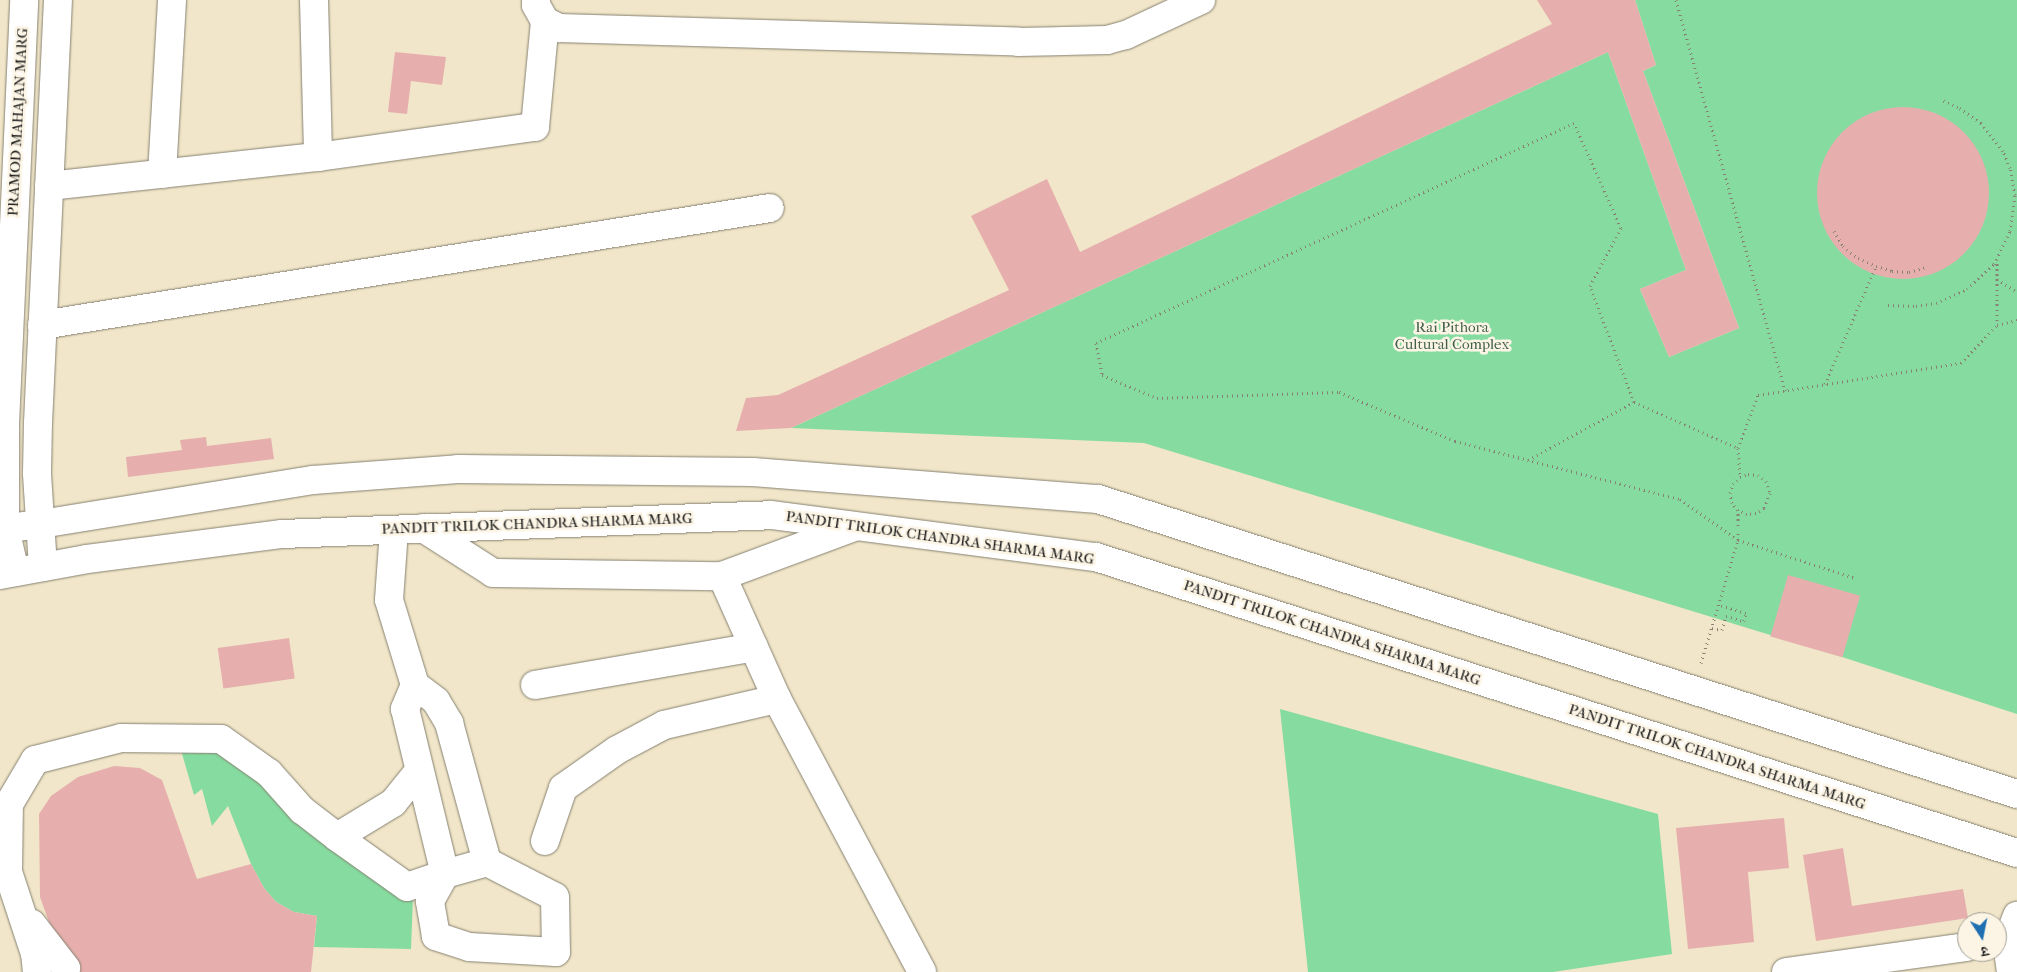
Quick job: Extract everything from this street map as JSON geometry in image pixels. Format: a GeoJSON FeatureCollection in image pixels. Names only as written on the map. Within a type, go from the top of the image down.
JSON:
{"type":"FeatureCollection","features":[{"type":"Feature","properties":{"kind":"main road","name":"PRAMOD MAHAJAN MARG"},"geometry":{"type":"LineString","coordinates":[[7,574],[3,528],[2,428],[9,126],[24,0]]}},
{"type":"Feature","properties":{"kind":"main road"},"geometry":{"type":"LineString","coordinates":[[43,567],[37,473],[42,325],[58,0]]}},
{"type":"Feature","properties":{"kind":"main road"},"geometry":{"type":"LineString","coordinates":[[162,174],[172,0]]}},
{"type":"Feature","properties":{"kind":"main road"},"geometry":{"type":"LineString","coordinates":[[314,0],[318,157]]}},
{"type":"Feature","properties":{"kind":"main road"},"geometry":{"type":"LineString","coordinates":[[541,10],[559,28],[1008,42],[1089,42],[1126,35],[1201,0]]}},
{"type":"Feature","properties":{"kind":"main road"},"geometry":{"type":"LineString","coordinates":[[49,186],[318,157],[535,127],[541,10]]}},
{"type":"Feature","properties":{"kind":"main road"},"geometry":{"type":"LineString","coordinates":[[42,325],[770,208]]}},
{"type":"Feature","properties":{"kind":"main road"},"geometry":{"type":"LineString","coordinates":[[3,528],[41,524],[313,480],[458,468],[753,472],[1098,500],[2017,794]]}},
{"type":"Feature","properties":{"kind":"main road","name":"PANDIT TRILOK CHANDRA SHARMA MARG"},"geometry":{"type":"LineString","coordinates":[[7,574],[87,559],[282,534],[771,515],[1096,557],[2017,854]]}},
{"type":"Feature","properties":{"kind":"main road"},"geometry":{"type":"LineString","coordinates":[[423,528],[493,573],[722,576],[854,526]]}},
{"type":"Feature","properties":{"kind":"main road"},"geometry":{"type":"LineString","coordinates":[[394,530],[388,600],[415,685],[436,701],[449,723],[487,862]]}},
{"type":"Feature","properties":{"kind":"main road"},"geometry":{"type":"LineString","coordinates":[[722,576],[777,699],[922,972]]}},
{"type":"Feature","properties":{"kind":"main road"},"geometry":{"type":"LineString","coordinates":[[535,685],[754,647]]}},
{"type":"Feature","properties":{"kind":"main road"},"geometry":{"type":"LineString","coordinates":[[37,972],[35,954],[8,872],[9,804],[35,760],[122,738],[221,739],[269,773],[302,810],[407,886],[446,874],[487,862],[555,897],[556,962],[469,947],[436,936],[430,901],[446,874],[405,709],[415,685]]}},
{"type":"Feature","properties":{"kind":"main road"},"geometry":{"type":"LineString","coordinates":[[545,841],[563,788],[617,750],[664,725],[777,699]]}},
{"type":"Feature","properties":{"kind":"main road"},"geometry":{"type":"LineString","coordinates":[[337,837],[393,803],[420,771]]}},
{"type":"Feature","properties":{"kind":"main road"},"geometry":{"type":"LineString","coordinates":[[20,909],[66,968]]}},
{"type":"Feature","properties":{"kind":"main road"},"geometry":{"type":"LineString","coordinates":[[2007,933],[2017,916]]}},
{"type":"Feature","properties":{"kind":"main road"},"geometry":{"type":"LineString","coordinates":[[1786,972],[1957,948]]}},
{"type":"Feature","properties":{"kind":"main road"},"geometry":{"type":"LineString","coordinates":[[2007,959],[2011,972]]}},
{"type":"Feature","properties":{"kind":"path"},"geometry":{"type":"LineString","coordinates":[[1676,0],[1785,391]]}},
{"type":"Feature","properties":{"kind":"path"},"geometry":{"type":"LineString","coordinates":[[1888,305],[1916,306],[1951,298],[1975,284],[1997,260],[2010,231],[2014,214],[2014,186],[2010,168],[2003,151],[1987,129],[1966,112],[1942,100]]}},
{"type":"Feature","properties":{"kind":"path"},"geometry":{"type":"LineString","coordinates":[[1738,448],[1634,402],[1590,286],[1621,228],[1574,123],[1096,343],[1102,376],[1157,398],[1339,392],[1455,441],[1680,499],[1738,540],[1856,578]]}},
{"type":"Feature","properties":{"kind":"path"},"geometry":{"type":"LineString","coordinates":[[1834,231],[1843,246],[1858,258],[1876,266],[1892,272],[1909,272],[1926,267]]}},
{"type":"Feature","properties":{"kind":"path"},"geometry":{"type":"LineString","coordinates":[[1997,260],[1997,325]]}},
{"type":"Feature","properties":{"kind":"path"},"geometry":{"type":"LineString","coordinates":[[1825,384],[1876,266]]}},
{"type":"Feature","properties":{"kind":"path"},"geometry":{"type":"LineString","coordinates":[[1997,279],[2017,292]]}},
{"type":"Feature","properties":{"kind":"path"},"geometry":{"type":"LineString","coordinates":[[1740,477],[1738,448],[1758,395],[1961,363],[1997,325],[2017,320]]}},
{"type":"Feature","properties":{"kind":"path"},"geometry":{"type":"LineString","coordinates":[[1528,460],[1634,402]]}},
{"type":"Feature","properties":{"kind":"path"},"geometry":{"type":"LineString","coordinates":[[1748,474],[1758,476],[1766,481],[1770,493],[1764,508],[1756,513],[1747,514],[1738,510],[1732,503],[1730,493],[1733,484],[1740,477],[1748,474]]}},
{"type":"Feature","properties":{"kind":"path"},"geometry":{"type":"LineString","coordinates":[[1693,690],[1738,540],[1738,510]]}},
{"type":"Feature","properties":{"kind":"path"},"geometry":{"type":"LineString","coordinates":[[1712,628],[1722,630],[1726,616],[1744,621],[1746,613],[1719,605]]}},
{"type":"Feature","properties":{"kind":"green space","name":"Rai Pithora Cultural Complex"},"geometry":{"type":"Polygon","coordinates":[[[1635,0],[2017,0],[2017,714],[1842,657],[1144,443],[791,428],[1608,52],[1686,270],[1640,289],[1669,357],[1739,328],[1643,71],[1656,65],[1635,0]]]}},
{"type":"Feature","properties":{"kind":"green space"},"geometry":{"type":"Polygon","coordinates":[[[1280,709],[1658,814],[1672,954],[1553,972],[1308,972],[1280,709]]]}},
{"type":"Feature","properties":{"kind":"green space"},"geometry":{"type":"Polygon","coordinates":[[[203,738],[413,898],[411,949],[314,947],[317,916],[294,912],[276,902],[264,888],[251,864],[228,806],[212,826],[202,789],[194,795],[178,740],[203,738]]]}},
{"type":"Feature","properties":{"kind":"building"},"geometry":{"type":"Polygon","coordinates":[[[1537,0],[1635,0],[1656,65],[1643,71],[1739,328],[1669,357],[1640,289],[1686,270],[1608,52],[791,428],[736,431],[746,398],[778,395],[1009,290],[971,216],[1047,179],[1080,252],[1552,24],[1537,0]]]}},
{"type":"Feature","properties":{"kind":"building"},"geometry":{"type":"Polygon","coordinates":[[[395,52],[446,57],[442,85],[411,81],[407,114],[388,112],[395,52]]]}},
{"type":"Feature","properties":{"kind":"building"},"geometry":{"type":"Polygon","coordinates":[[[1911,107],[1928,110],[1944,117],[1958,126],[1970,138],[1986,168],[1989,193],[1988,210],[1983,226],[1970,248],[1958,260],[1928,276],[1895,279],[1878,276],[1862,269],[1848,260],[1836,248],[1820,218],[1817,185],[1820,168],[1827,152],[1836,138],[1848,126],[1878,110],[1911,107]]]}},
{"type":"Feature","properties":{"kind":"building"},"geometry":{"type":"Polygon","coordinates":[[[206,437],[207,446],[271,438],[274,459],[128,477],[126,457],[182,450],[180,440],[206,437]]]}},
{"type":"Feature","properties":{"kind":"building"},"geometry":{"type":"Polygon","coordinates":[[[1788,575],[1860,596],[1842,657],[1770,637],[1788,575]]]}},
{"type":"Feature","properties":{"kind":"building"},"geometry":{"type":"Polygon","coordinates":[[[289,638],[295,679],[223,689],[218,648],[289,638]]]}},
{"type":"Feature","properties":{"kind":"building"},"geometry":{"type":"Polygon","coordinates":[[[114,766],[140,768],[162,780],[197,879],[251,864],[264,888],[276,902],[294,912],[317,916],[311,972],[67,972],[40,897],[39,814],[51,796],[78,777],[114,766]]]}},
{"type":"Feature","properties":{"kind":"building"},"geometry":{"type":"Polygon","coordinates":[[[1784,818],[1789,868],[1748,872],[1754,942],[1688,949],[1676,828],[1784,818]]]}},
{"type":"Feature","properties":{"kind":"building"},"geometry":{"type":"Polygon","coordinates":[[[1843,848],[1852,906],[1963,889],[1967,912],[1957,912],[1957,920],[1816,941],[1803,855],[1843,848]]]}}]}
